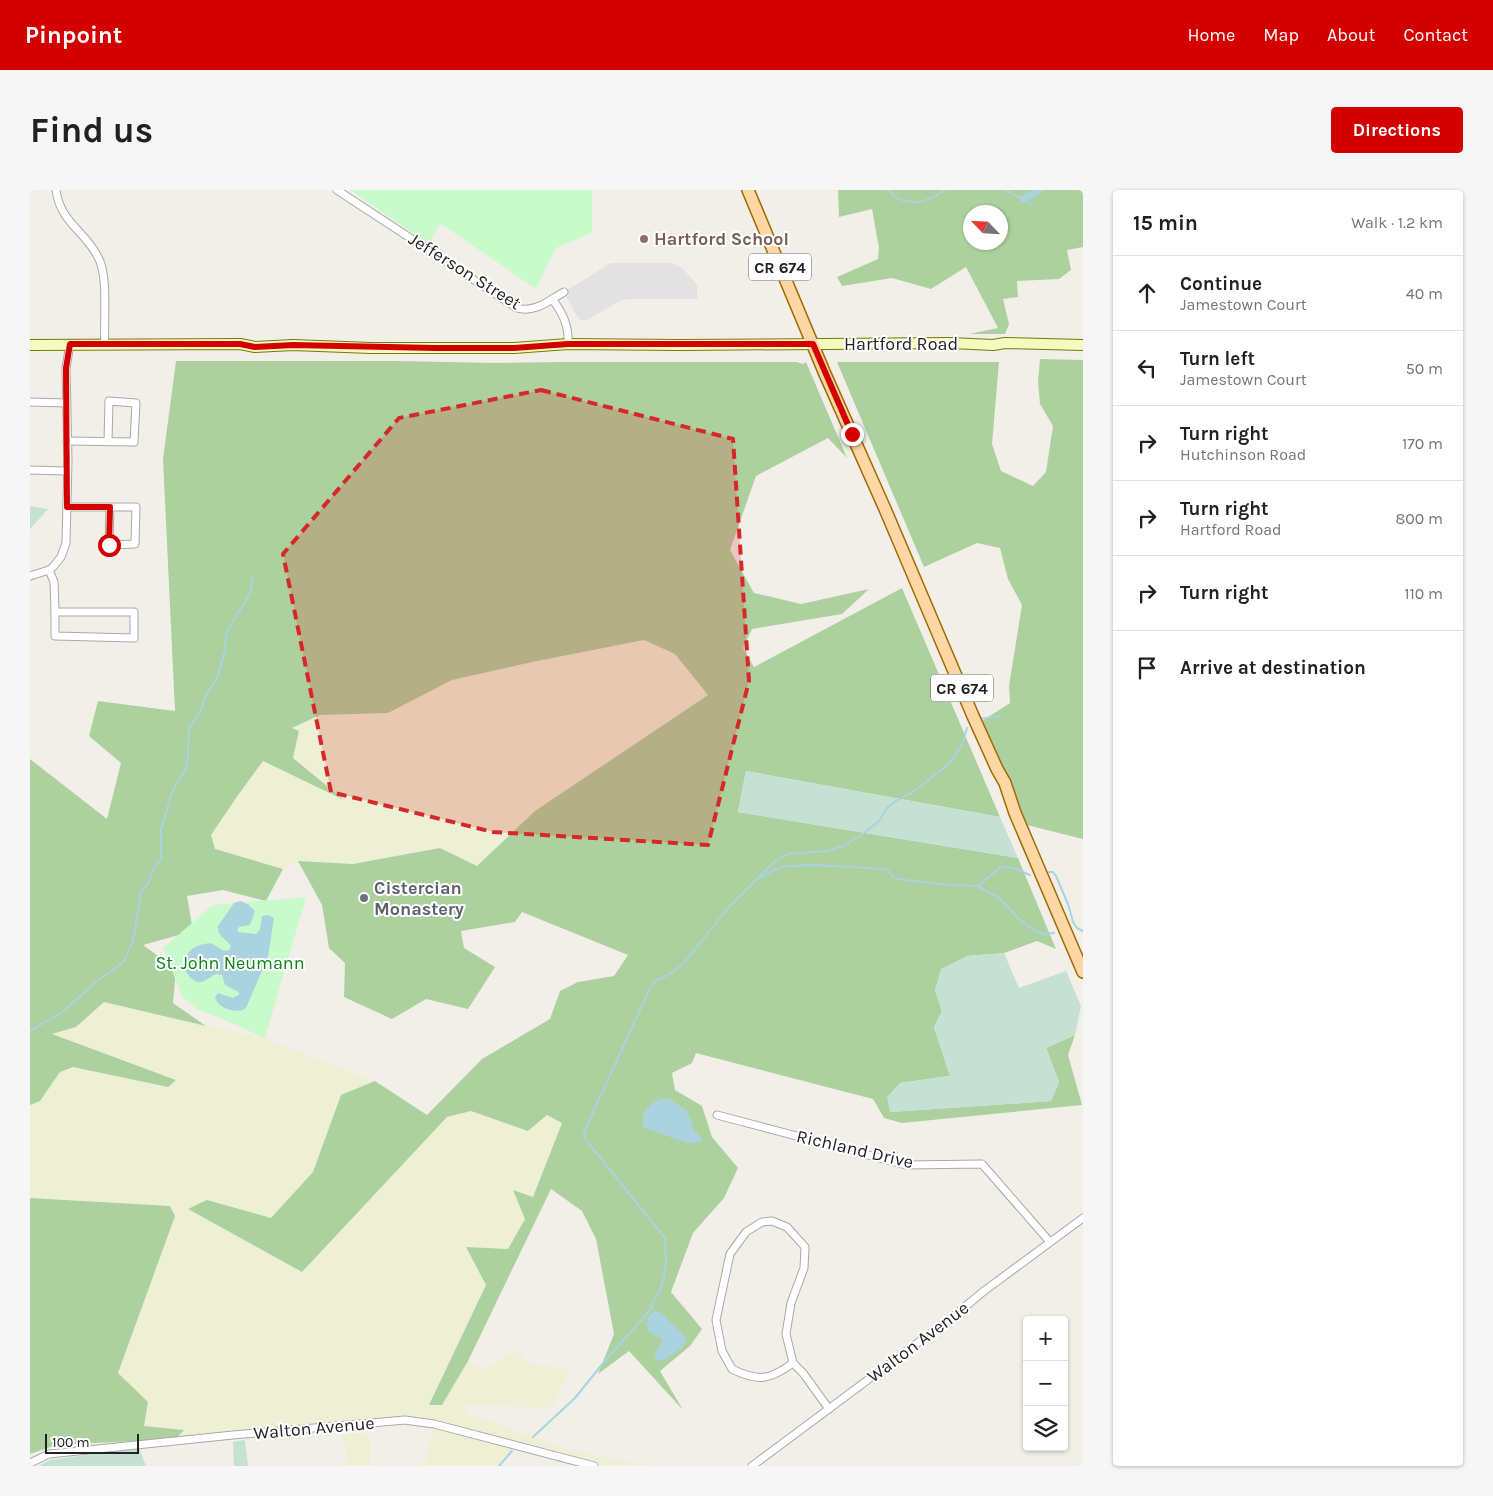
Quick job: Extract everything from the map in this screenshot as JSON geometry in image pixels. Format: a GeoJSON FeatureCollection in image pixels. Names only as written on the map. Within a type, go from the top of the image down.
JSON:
{"type":"FeatureCollection","features":[{"type":"Feature","properties":{"kind":"main road","name":"CR 674"},"geometry":{"type":"LineString","coordinates":[[748,190],[977,724],[1005,783],[1015,813],[1083,972]]}},
{"type":"Feature","properties":{"kind":"street"},"geometry":{"type":"LineString","coordinates":[[56,190],[58,201],[65,216],[88,243],[101,263],[104,282],[105,345]]}},
{"type":"Feature","properties":{"kind":"street","name":"Jefferson Street"},"geometry":{"type":"LineString","coordinates":[[337,190],[511,305],[530,310],[564,292]]}},
{"type":"Feature","properties":{"kind":"street"},"geometry":{"type":"LineString","coordinates":[[552,299],[566,321],[568,344]]}},
{"type":"Feature","properties":{"kind":"street","name":"Hartford Road"},"geometry":{"type":"LineString","coordinates":[[30,345],[240,344],[255,347],[293,345],[371,348],[514,348],[568,344],[951,343],[993,345],[1006,343],[1083,345]]}},
{"type":"Feature","properties":{"kind":"street"},"geometry":{"type":"LineString","coordinates":[[30,576],[49,570],[58,562],[64,550],[67,536],[66,368],[70,344]]}},
{"type":"Feature","properties":{"kind":"street"},"geometry":{"type":"LineString","coordinates":[[67,441],[108,442],[134,442],[136,402],[109,401],[108,442]]}},
{"type":"Feature","properties":{"kind":"street"},"geometry":{"type":"LineString","coordinates":[[30,402],[67,403]]}},
{"type":"Feature","properties":{"kind":"street"},"geometry":{"type":"LineString","coordinates":[[30,470],[68,471]]}},
{"type":"Feature","properties":{"kind":"street"},"geometry":{"type":"LineString","coordinates":[[67,507],[110,507],[136,508],[135,544],[109,545],[110,507]]}},
{"type":"Feature","properties":{"kind":"street"},"geometry":{"type":"LineString","coordinates":[[49,570],[54,582],[55,636],[134,638],[134,612],[55,612]]}},
{"type":"Feature","properties":{"kind":"street","name":"Richland Drive"},"geometry":{"type":"LineString","coordinates":[[717,1115],[906,1165],[982,1164],[1050,1242]]}},
{"type":"Feature","properties":{"kind":"street","name":"Walton Avenue"},"geometry":{"type":"LineString","coordinates":[[752,1466],[1083,1218]]}},
{"type":"Feature","properties":{"kind":"street"},"geometry":{"type":"LineString","coordinates":[[793,1363],[776,1374],[764,1378],[754,1378],[732,1370],[722,1351],[716,1320],[730,1254],[746,1232],[762,1222],[772,1221],[787,1227],[805,1247],[804,1268],[791,1302],[786,1334],[793,1363],[803,1373],[829,1409]]}},
{"type":"Feature","properties":{"kind":"street","name":"Walton Avenue"},"geometry":{"type":"LineString","coordinates":[[30,1462],[49,1454],[232,1435],[405,1420],[434,1424],[590,1465]]}},
{"type":"Feature","properties":{"kind":"highlighted area"},"geometry":{"type":"Polygon","coordinates":[[[541,390],[733,439],[749,681],[708,845],[493,832],[331,792],[283,554],[399,418],[541,390]]]}},
{"type":"Feature","properties":{"kind":"green space"},"geometry":{"type":"Polygon","coordinates":[[[350,190],[592,190],[592,233],[556,248],[536,289],[440,223],[429,244],[350,190]]]}},
{"type":"Feature","properties":{"kind":"green space"},"geometry":{"type":"Polygon","coordinates":[[[838,190],[1083,190],[1083,247],[1067,250],[1071,270],[1059,279],[1017,281],[1018,297],[1003,299],[1009,324],[1005,334],[969,334],[998,328],[966,267],[931,289],[892,278],[842,286],[837,277],[878,259],[879,248],[872,209],[839,217],[838,190]]]}},
{"type":"Feature","properties":{"kind":"green space"},"geometry":{"type":"Polygon","coordinates":[[[1040,359],[1083,360],[1083,839],[1027,825],[979,723],[1010,703],[1009,686],[1022,605],[1008,579],[1000,548],[977,543],[924,567],[837,362],[999,362],[992,444],[1001,471],[1033,486],[1046,472],[1053,426],[1040,404],[1038,381],[1040,359]]]}},
{"type":"Feature","properties":{"kind":"green space"},"geometry":{"type":"Polygon","coordinates":[[[176,361],[797,362],[803,364],[806,362],[847,458],[828,438],[756,476],[730,550],[754,593],[801,604],[869,589],[842,614],[752,629],[743,648],[754,667],[902,588],[1000,817],[746,771],[738,812],[1018,858],[1056,949],[1037,941],[1004,953],[967,956],[935,990],[942,1011],[934,1027],[950,1076],[900,1083],[890,1112],[1051,1101],[1059,1082],[1046,1048],[1075,1035],[1068,1055],[1082,1105],[902,1123],[884,1118],[873,1099],[696,1053],[692,1063],[672,1073],[675,1090],[702,1106],[712,1137],[738,1168],[724,1198],[693,1233],[671,1292],[702,1329],[690,1346],[660,1371],[683,1410],[629,1351],[598,1374],[614,1334],[596,1239],[582,1211],[551,1189],[468,1361],[442,1405],[429,1405],[486,1285],[466,1247],[508,1249],[525,1219],[513,1190],[533,1197],[562,1123],[547,1115],[528,1131],[471,1111],[447,1117],[302,1272],[188,1209],[207,1200],[271,1218],[313,1172],[341,1095],[375,1081],[427,1115],[482,1059],[550,1019],[560,991],[578,982],[614,976],[628,955],[522,912],[515,922],[461,931],[464,948],[495,967],[468,1009],[426,999],[392,1019],[344,997],[345,963],[329,948],[322,905],[298,861],[353,864],[440,848],[477,866],[535,811],[708,695],[675,654],[644,640],[452,680],[388,713],[320,715],[292,728],[299,731],[293,758],[344,800],[263,761],[211,835],[215,849],[283,869],[266,901],[223,890],[187,896],[193,931],[143,945],[176,969],[173,1003],[206,1026],[104,1002],[76,1027],[52,1034],[176,1080],[168,1087],[73,1067],[60,1072],[40,1101],[30,1105],[30,759],[107,819],[121,763],[89,736],[98,701],[175,711],[163,459],[176,361]]]}},
{"type":"Feature","properties":{"kind":"green space"},"geometry":{"type":"Polygon","coordinates":[[[30,506],[48,509],[30,529],[30,506]]]}},
{"type":"Feature","properties":{"kind":"green space"},"geometry":{"type":"Polygon","coordinates":[[[644,640],[675,654],[708,695],[535,811],[477,866],[440,848],[353,864],[298,861],[283,869],[215,849],[211,835],[263,761],[341,798],[293,758],[299,732],[292,729],[320,715],[388,713],[452,680],[644,640]]]}},
{"type":"Feature","properties":{"kind":"green space"},"geometry":{"type":"Polygon","coordinates":[[[746,771],[1000,817],[1018,858],[738,812],[746,771]]]}},
{"type":"Feature","properties":{"kind":"green space","name":"St. John Neumann"},"geometry":{"type":"Polygon","coordinates":[[[306,897],[265,1038],[198,1010],[182,996],[163,948],[213,905],[306,897]]]}},
{"type":"Feature","properties":{"kind":"green space"},"geometry":{"type":"Polygon","coordinates":[[[1004,953],[1019,988],[1066,971],[1081,1006],[1075,1035],[1046,1048],[1059,1082],[1051,1101],[890,1112],[887,1097],[900,1083],[950,1076],[934,1027],[942,1011],[935,990],[941,969],[967,956],[1004,953]]]}},
{"type":"Feature","properties":{"kind":"green space"},"geometry":{"type":"Polygon","coordinates":[[[104,1002],[265,1038],[375,1081],[341,1095],[313,1172],[271,1219],[207,1200],[189,1209],[302,1272],[447,1117],[471,1111],[528,1131],[547,1115],[562,1122],[533,1197],[513,1191],[525,1219],[486,1285],[429,1405],[442,1405],[468,1361],[484,1370],[518,1349],[527,1363],[570,1370],[551,1409],[468,1404],[465,1413],[569,1449],[650,1466],[588,1466],[514,1445],[511,1452],[496,1466],[424,1466],[434,1422],[176,1439],[184,1430],[144,1426],[148,1402],[118,1374],[175,1215],[170,1206],[30,1198],[30,1105],[40,1101],[60,1072],[73,1067],[168,1087],[176,1079],[51,1034],[76,1027],[104,1002]]]}},
{"type":"Feature","properties":{"kind":"green space"},"geometry":{"type":"Polygon","coordinates":[[[30,1198],[170,1206],[175,1216],[118,1373],[148,1402],[144,1426],[184,1430],[176,1439],[56,1445],[30,1454],[30,1198]]]}},
{"type":"Feature","properties":{"kind":"green space"},"geometry":{"type":"Polygon","coordinates":[[[367,1433],[371,1446],[370,1464],[368,1466],[344,1466],[349,1463],[342,1435],[367,1433]]]}},
{"type":"Feature","properties":{"kind":"green space"},"geometry":{"type":"Polygon","coordinates":[[[245,1440],[248,1466],[234,1466],[233,1442],[245,1440]]]}},
{"type":"Feature","properties":{"kind":"green space"},"geometry":{"type":"Polygon","coordinates":[[[139,1448],[146,1466],[39,1466],[50,1460],[139,1448]]]}},
{"type":"Feature","properties":{"kind":"shaded area"},"geometry":{"type":"Polygon","coordinates":[[[611,263],[672,263],[682,268],[697,285],[697,299],[627,299],[587,320],[581,320],[578,318],[564,292],[611,263]]]}},
{"type":"Feature","properties":{"kind":"water"},"geometry":{"type":"Polygon","coordinates":[[[241,901],[255,911],[250,925],[239,927],[237,930],[239,932],[256,934],[260,929],[262,916],[268,915],[274,918],[268,957],[246,1008],[238,1011],[223,1007],[215,997],[218,993],[233,998],[240,994],[225,985],[222,975],[216,974],[201,982],[197,982],[189,975],[183,962],[191,950],[201,945],[211,943],[224,951],[229,950],[231,947],[219,933],[218,926],[234,903],[241,901]]]}},
{"type":"Feature","properties":{"kind":"water"},"geometry":{"type":"Polygon","coordinates":[[[660,1099],[669,1099],[685,1109],[689,1114],[693,1129],[702,1138],[701,1142],[687,1143],[645,1128],[643,1119],[646,1111],[660,1099]]]}},
{"type":"Feature","properties":{"kind":"water"},"geometry":{"type":"Polygon","coordinates":[[[656,1310],[665,1316],[685,1337],[686,1342],[681,1349],[662,1361],[657,1360],[654,1355],[662,1343],[662,1338],[651,1334],[647,1327],[648,1318],[656,1310]]]}},
{"type":"Feature","properties":{"kind":"waterway"},"geometry":{"type":"LineString","coordinates":[[888,190],[894,196],[908,202],[923,201],[945,190]]}},
{"type":"Feature","properties":{"kind":"waterway"},"geometry":{"type":"LineString","coordinates":[[1006,190],[1032,205]]}},
{"type":"Feature","properties":{"kind":"waterway"},"geometry":{"type":"LineString","coordinates":[[1023,199],[1040,190]]}},
{"type":"Feature","properties":{"kind":"waterway"},"geometry":{"type":"LineString","coordinates":[[30,1031],[61,1013],[126,958],[133,940],[141,892],[148,884],[155,866],[161,859],[161,829],[171,796],[178,781],[185,772],[189,728],[200,712],[208,691],[217,679],[225,650],[228,629],[250,594],[253,578]]}},
{"type":"Feature","properties":{"kind":"waterway"},"geometry":{"type":"LineString","coordinates":[[979,719],[1001,716]]}},
{"type":"Feature","properties":{"kind":"waterway"},"geometry":{"type":"LineString","coordinates":[[533,1437],[575,1398],[652,1308],[652,1303],[660,1291],[664,1277],[666,1262],[665,1238],[585,1139],[584,1132],[651,986],[655,981],[672,973],[684,963],[728,908],[776,860],[789,854],[827,851],[843,846],[860,836],[879,821],[887,808],[894,802],[913,792],[944,768],[962,744],[967,728]]}},
{"type":"Feature","properties":{"kind":"waterway"},"geometry":{"type":"LineString","coordinates":[[761,877],[776,869],[787,866],[816,865],[883,869],[888,870],[897,879],[977,886],[999,898],[1019,919],[1035,931],[1043,934],[1054,933]]}},
{"type":"Feature","properties":{"kind":"waterway"},"geometry":{"type":"LineString","coordinates":[[977,886],[1003,867],[1013,868],[1030,875]]}},
{"type":"Feature","properties":{"kind":"waterway"},"geometry":{"type":"LineString","coordinates":[[1049,872],[1053,872],[1056,876],[1068,904],[1073,922],[1077,928],[1083,931]]}},
{"type":"Feature","properties":{"kind":"waterway"},"geometry":{"type":"LineString","coordinates":[[499,1466],[512,1451]]}},
{"type":"Feature","properties":{"kind":"place","name":"Hartford School"},"geometry":{"type":"Point","coordinates":[644,239]}},
{"type":"Feature","properties":{"kind":"place","name":"Cistercian Monastery"},"geometry":{"type":"Point","coordinates":[364,898]}},
{"type":"Feature","properties":{"kind":"route"},"geometry":{"type":"LineString","coordinates":[[109,545],[110,507],[67,507],[66,368],[70,344],[240,344],[255,347],[293,345],[371,348],[514,348],[568,344],[813,344],[852,434]]}}]}
